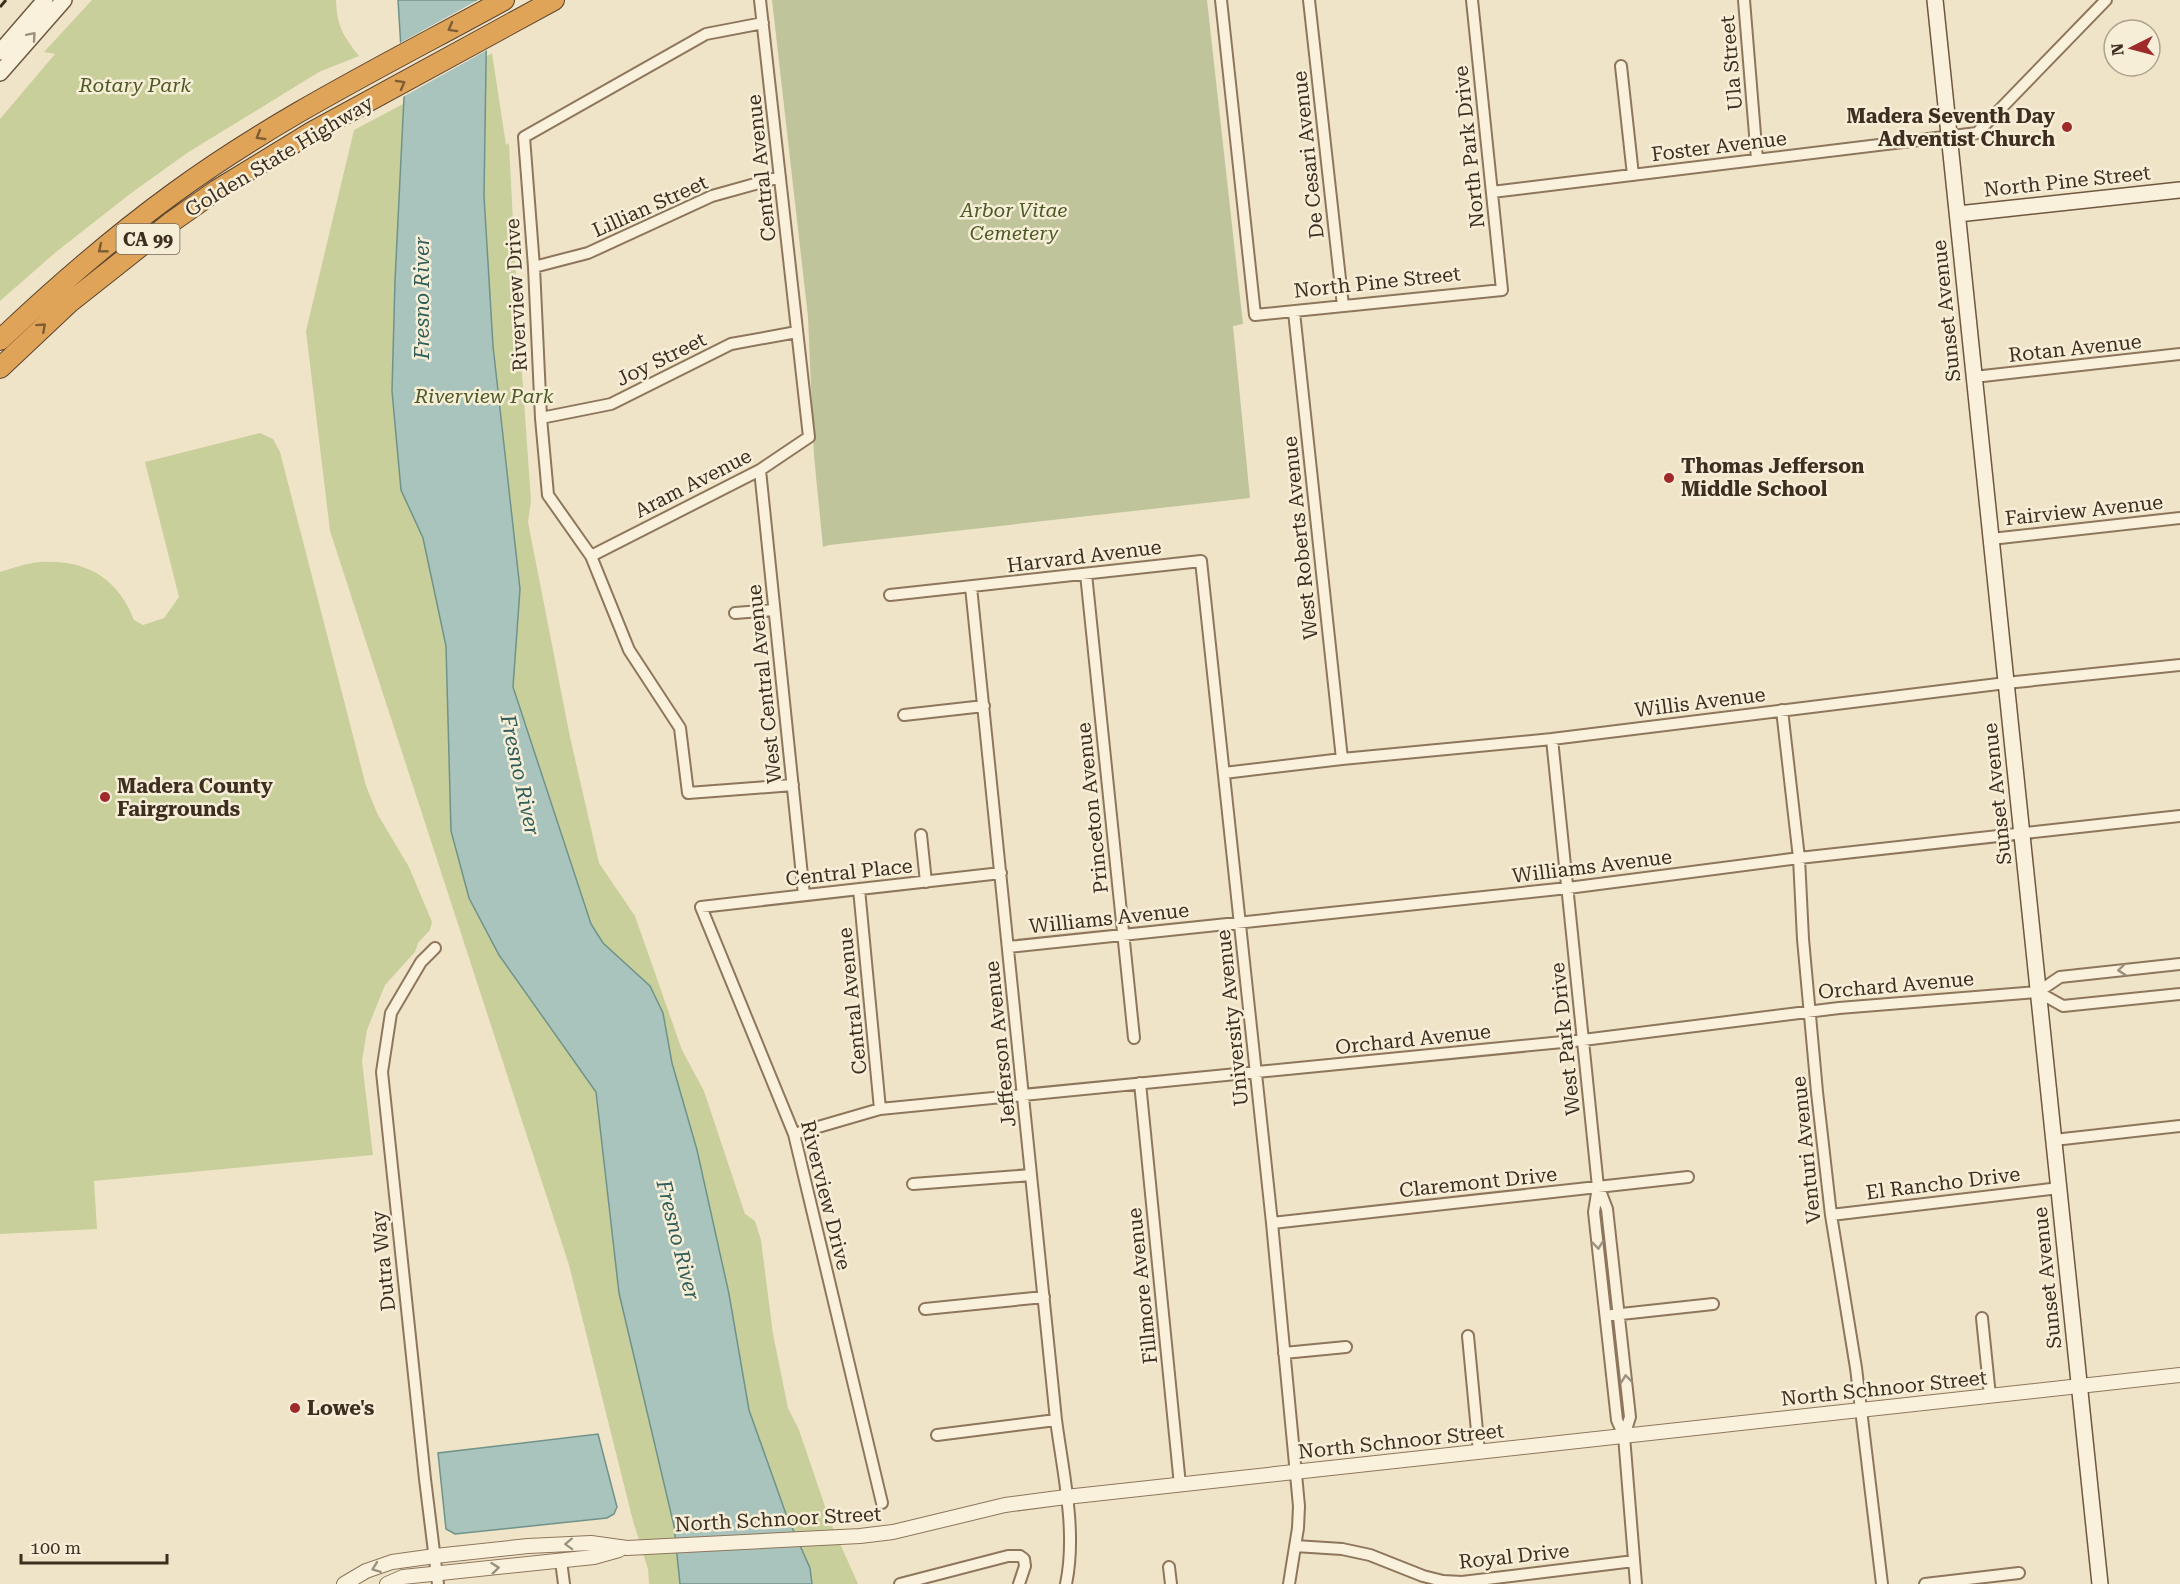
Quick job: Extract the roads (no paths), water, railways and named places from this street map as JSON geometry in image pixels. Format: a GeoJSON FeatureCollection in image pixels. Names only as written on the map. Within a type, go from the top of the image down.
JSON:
{"type":"FeatureCollection","features":[{"type":"Feature","properties":{"kind":"highway","name":"Golden State Highway"},"geometry":{"type":"LineString","coordinates":[[0,340],[59,284],[174,193],[252,141],[311,106],[504,0]]}},
{"type":"Feature","properties":{"kind":"highway","name":"Golden State Highway"},"geometry":{"type":"LineString","coordinates":[[0,368],[69,303],[170,223],[217,190],[312,132],[554,0]]}},
{"type":"Feature","properties":{"kind":"highway"},"geometry":{"type":"LineString","coordinates":[[0,329],[59,284]]}},
{"type":"Feature","properties":{"kind":"main road"},"geometry":{"type":"LineString","coordinates":[[0,52],[45,0]]}},
{"type":"Feature","properties":{"kind":"main road"},"geometry":{"type":"LineString","coordinates":[[0,74],[64,0]]}},
{"type":"Feature","properties":{"kind":"main road","name":"Sunset Avenue"},"geometry":{"type":"LineString","coordinates":[[1935,0],[2100,1584]]}},
{"type":"Feature","properties":{"kind":"main road","name":"North Pine Street"},"geometry":{"type":"LineString","coordinates":[[1958,214],[2176,187]]}},
{"type":"Feature","properties":{"kind":"street","name":"Central Avenue"},"geometry":{"type":"LineString","coordinates":[[760,0],[797,332]]}},
{"type":"Feature","properties":{"kind":"street","name":"North Pine Street"},"geometry":{"type":"LineString","coordinates":[[1221,0],[1255,315],[1502,290]]}},
{"type":"Feature","properties":{"kind":"street","name":"De Cesari Avenue"},"geometry":{"type":"LineString","coordinates":[[1309,0],[1342,306]]}},
{"type":"Feature","properties":{"kind":"street","name":"North Park Drive"},"geometry":{"type":"LineString","coordinates":[[1472,0],[1502,290]]}},
{"type":"Feature","properties":{"kind":"street","name":"Ula Street"},"geometry":{"type":"LineString","coordinates":[[1744,0],[1757,159]]}},
{"type":"Feature","properties":{"kind":"street","name":"Foster Avenue"},"geometry":{"type":"LineString","coordinates":[[1492,192],[1977,133],[2106,0]]}},
{"type":"Feature","properties":{"kind":"street","name":"Riverview Drive"},"geometry":{"type":"LineString","coordinates":[[763,23],[706,34],[524,137],[534,267],[541,418],[548,495],[591,556],[629,650],[680,728],[688,793],[793,785]]}},
{"type":"Feature","properties":{"kind":"street"},"geometry":{"type":"LineString","coordinates":[[1621,66],[1633,174]]}},
{"type":"Feature","properties":{"kind":"street","name":"Lillian Street"},"geometry":{"type":"LineString","coordinates":[[534,267],[588,253],[712,196],[780,177]]}},
{"type":"Feature","properties":{"kind":"street","name":"West Roberts Avenue"},"geometry":{"type":"LineString","coordinates":[[1293,312],[1342,759]]}},
{"type":"Feature","properties":{"kind":"street","name":"Joy Street"},"geometry":{"type":"LineString","coordinates":[[541,418],[611,404],[731,344],[797,332]]}},
{"type":"Feature","properties":{"kind":"street","name":"Aram Avenue"},"geometry":{"type":"LineString","coordinates":[[591,556],[760,470],[809,437],[797,332]]}},
{"type":"Feature","properties":{"kind":"street","name":"Rotan Avenue"},"geometry":{"type":"LineString","coordinates":[[1974,377],[2180,354]]}},
{"type":"Feature","properties":{"kind":"street","name":"West Central Avenue"},"geometry":{"type":"LineString","coordinates":[[760,470],[804,895]]}},
{"type":"Feature","properties":{"kind":"street","name":"Fairview Avenue"},"geometry":{"type":"LineString","coordinates":[[1991,539],[2180,518]]}},
{"type":"Feature","properties":{"kind":"street","name":"Harvard Avenue"},"geometry":{"type":"LineString","coordinates":[[890,595],[1201,561]]}},
{"type":"Feature","properties":{"kind":"street","name":"University Avenue"},"geometry":{"type":"LineString","coordinates":[[1201,561],[1272,1223],[1299,1506],[1289,1584]]}},
{"type":"Feature","properties":{"kind":"street","name":"Princeton Avenue"},"geometry":{"type":"LineString","coordinates":[[1086,574],[1134,1038]]}},
{"type":"Feature","properties":{"kind":"street","name":"Jefferson Avenue"},"geometry":{"type":"LineString","coordinates":[[971,587],[1056,1420],[1066,1497]]}},
{"type":"Feature","properties":{"kind":"street"},"geometry":{"type":"LineString","coordinates":[[735,613],[774,610]]}},
{"type":"Feature","properties":{"kind":"street","name":"Willis Avenue"},"geometry":{"type":"LineString","coordinates":[[1224,773],[1552,739],[2006,683],[2180,665]]}},
{"type":"Feature","properties":{"kind":"street"},"geometry":{"type":"LineString","coordinates":[[904,715],[984,706]]}},
{"type":"Feature","properties":{"kind":"street","name":"Venturi Avenue"},"geometry":{"type":"LineString","coordinates":[[1782,710],[1799,858],[1803,939],[1831,1215],[1862,1410],[1882,1584]]}},
{"type":"Feature","properties":{"kind":"street","name":"West Park Drive"},"geometry":{"type":"LineString","coordinates":[[1552,739],[1598,1187],[1594,1212],[1617,1420],[1624,1436],[1636,1584]]}},
{"type":"Feature","properties":{"kind":"street","name":"Williams Avenue"},"geometry":{"type":"LineString","coordinates":[[1008,947],[1568,888],[1799,858],[2180,816]]}},
{"type":"Feature","properties":{"kind":"street"},"geometry":{"type":"LineString","coordinates":[[921,835],[926,882]]}},
{"type":"Feature","properties":{"kind":"street","name":"Central Place"},"geometry":{"type":"LineString","coordinates":[[701,907],[1000,873]]}},
{"type":"Feature","properties":{"kind":"street","name":"Central Avenue"},"geometry":{"type":"LineString","coordinates":[[859,889],[880,1109]]}},
{"type":"Feature","properties":{"kind":"street","name":"Riverview Drive"},"geometry":{"type":"LineString","coordinates":[[701,907],[794,1134],[882,1503]]}},
{"type":"Feature","properties":{"kind":"street","name":"Dutra Way"},"geometry":{"type":"LineString","coordinates":[[435,948],[422,962],[391,1013],[382,1072],[397,1228],[438,1579]]}},
{"type":"Feature","properties":{"kind":"street"},"geometry":{"type":"LineString","coordinates":[[2180,964],[2060,977],[2038,992],[2063,1006],[2180,994]]}},
{"type":"Feature","properties":{"kind":"street","name":"Orchard Avenue"},"geometry":{"type":"LineString","coordinates":[[794,1134],[880,1109],[1583,1040],[1811,1011],[2038,992]]}},
{"type":"Feature","properties":{"kind":"street","name":"Fillmore Avenue"},"geometry":{"type":"LineString","coordinates":[[1140,1083],[1180,1485]]}},
{"type":"Feature","properties":{"kind":"street"},"geometry":{"type":"LineString","coordinates":[[2054,1140],[2180,1126]]}},
{"type":"Feature","properties":{"kind":"street"},"geometry":{"type":"LineString","coordinates":[[913,1184],[1031,1175]]}},
{"type":"Feature","properties":{"kind":"street","name":"Claremont Drive"},"geometry":{"type":"LineString","coordinates":[[1272,1223],[1688,1177]]}},
{"type":"Feature","properties":{"kind":"street","name":"West Park Drive"},"geometry":{"type":"LineString","coordinates":[[1598,1187],[1607,1209],[1630,1417],[1624,1436]]}},
{"type":"Feature","properties":{"kind":"street","name":"El Rancho Drive"},"geometry":{"type":"LineString","coordinates":[[1831,1215],[2059,1188]]}},
{"type":"Feature","properties":{"kind":"street"},"geometry":{"type":"LineString","coordinates":[[925,1309],[1044,1297]]}},
{"type":"Feature","properties":{"kind":"street"},"geometry":{"type":"LineString","coordinates":[[1606,1316],[1713,1304]]}},
{"type":"Feature","properties":{"kind":"street"},"geometry":{"type":"LineString","coordinates":[[1982,1318],[1990,1396]]}},
{"type":"Feature","properties":{"kind":"street"},"geometry":{"type":"LineString","coordinates":[[1468,1336],[1479,1452]]}},
{"type":"Feature","properties":{"kind":"street"},"geometry":{"type":"LineString","coordinates":[[1284,1353],[1346,1347]]}},
{"type":"Feature","properties":{"kind":"street","name":"North Schnoor Street"},"geometry":{"type":"LineString","coordinates":[[387,1584],[403,1577],[438,1579],[594,1557],[627,1548],[830,1538],[893,1532],[977,1510],[1066,1497],[2180,1375]]}},
{"type":"Feature","properties":{"kind":"street"},"geometry":{"type":"LineString","coordinates":[[937,1435],[1056,1420]]}},
{"type":"Feature","properties":{"kind":"street"},"geometry":{"type":"LineString","coordinates":[[1066,1497],[1070,1565],[1066,1584]]}},
{"type":"Feature","properties":{"kind":"street","name":"North Schnoor Street"},"geometry":{"type":"LineString","coordinates":[[344,1584],[366,1571],[392,1562],[435,1556],[528,1546],[591,1543],[627,1548]]}},
{"type":"Feature","properties":{"kind":"street","name":"Royal Drive"},"geometry":{"type":"LineString","coordinates":[[1295,1546],[1342,1549],[1370,1555],[1423,1576],[1443,1581],[1462,1582],[1634,1561]]}},
{"type":"Feature","properties":{"kind":"street"},"geometry":{"type":"LineString","coordinates":[[900,1584],[925,1581],[1008,1556],[1020,1556],[1024,1559],[1025,1566],[1019,1584]]}},
{"type":"Feature","properties":{"kind":"street"},"geometry":{"type":"LineString","coordinates":[[561,1561],[564,1584]]}},
{"type":"Feature","properties":{"kind":"street"},"geometry":{"type":"LineString","coordinates":[[1169,1567],[1171,1584]]}},
{"type":"Feature","properties":{"kind":"street"},"geometry":{"type":"LineString","coordinates":[[1925,1584],[2019,1573]]}},
{"type":"Feature","properties":{"kind":"water","name":"Fresno River"},"geometry":{"type":"Polygon","coordinates":[[[398,0],[487,0],[484,196],[493,346],[520,589],[513,687],[591,924],[603,943],[650,986],[663,1013],[672,1063],[697,1150],[729,1294],[749,1410],[786,1514],[810,1568],[812,1584],[680,1584],[674,1526],[619,1293],[596,1092],[499,955],[469,898],[451,831],[446,646],[423,538],[401,490],[392,391],[404,97],[398,0]]]}},
{"type":"Feature","properties":{"kind":"water"},"geometry":{"type":"Polygon","coordinates":[[[598,1434],[617,1507],[614,1514],[607,1518],[455,1534],[446,1529],[438,1453],[598,1434]]]}},
{"type":"Feature","properties":{"kind":"railway"},"geometry":{"type":"LineString","coordinates":[[0,7],[6,0]]}},
{"type":"Feature","properties":{"kind":"place","name":"Madera Seventh Day Adventist Church"},"geometry":{"type":"Point","coordinates":[2067,127]}},
{"type":"Feature","properties":{"kind":"place","name":"Thomas Jefferson Middle School"},"geometry":{"type":"Point","coordinates":[1669,478]}},
{"type":"Feature","properties":{"kind":"place","name":"Madera County Fairgrounds"},"geometry":{"type":"Point","coordinates":[105,797]}},
{"type":"Feature","properties":{"kind":"place","name":"Lowe's"},"geometry":{"type":"Point","coordinates":[295,1408]}},
{"type":"Feature","properties":{"kind":"park label","name":"Rotary Park"},"geometry":{"type":"Point","coordinates":[135,85]}},
{"type":"Feature","properties":{"kind":"park label","name":"Arbor Vitae Cemetery"},"geometry":{"type":"Point","coordinates":[1014,222]}},
{"type":"Feature","properties":{"kind":"park label","name":"Riverview Park"},"geometry":{"type":"Point","coordinates":[484,396]}}]}
